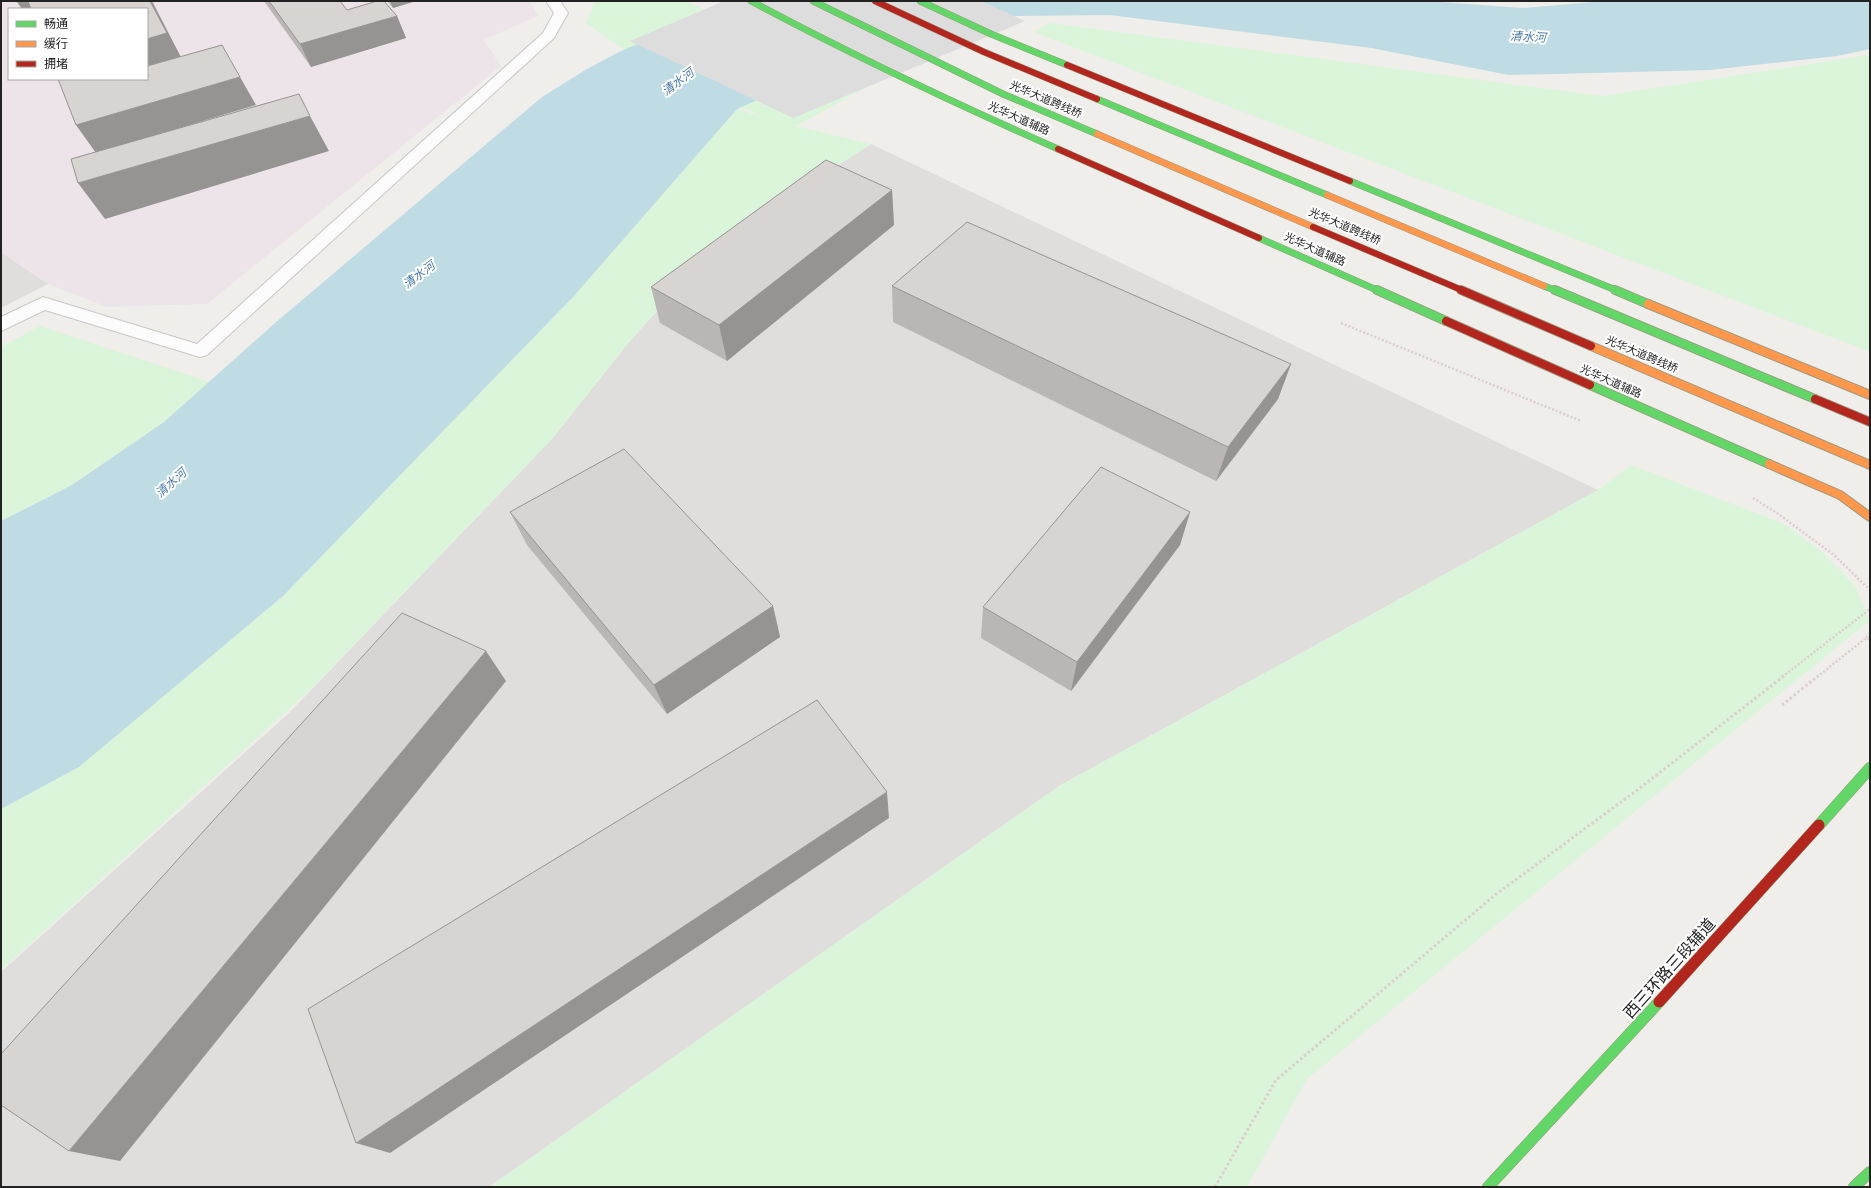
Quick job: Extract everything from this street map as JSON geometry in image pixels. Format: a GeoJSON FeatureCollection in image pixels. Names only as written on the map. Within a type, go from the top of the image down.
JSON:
{"type":"FeatureCollection","features":[{"type":"Feature","properties":{"kind":"main road","name":"光华大道辅路"},"geometry":{"type":"LineString","coordinates":[[751,1],[879,67],[940,96],[1840,495],[1870,517]]}},
{"type":"Feature","properties":{"kind":"main road","name":"光华大道跨线桥"},"geometry":{"type":"LineString","coordinates":[[813,1],[1003,94],[1870,465]]}},
{"type":"Feature","properties":{"kind":"main road","name":"光华大道跨线桥"},"geometry":{"type":"LineString","coordinates":[[875,1],[984,52],[1870,422]]}},
{"type":"Feature","properties":{"kind":"main road"},"geometry":{"type":"LineString","coordinates":[[920,1],[991,34],[1870,395]]}},
{"type":"Feature","properties":{"kind":"main road","name":"西三环路三段辅道"},"geometry":{"type":"LineString","coordinates":[[1488,1187],[1611,1055],[1870,768]]}},
{"type":"Feature","properties":{"kind":"main road"},"geometry":{"type":"LineString","coordinates":[[1854,1187],[1870,1172]]}},
{"type":"Feature","properties":{"kind":"main road"},"geometry":{"type":"LineString","coordinates":[[1863,1187],[1870,1178]]}},
{"type":"Feature","properties":{"kind":"street"},"geometry":{"type":"LineString","coordinates":[[1,325],[43,303],[200,351],[550,35],[561,13],[553,1]]}},
{"type":"Feature","properties":{"kind":"path"},"geometry":{"type":"LineString","coordinates":[[1340,323],[1582,422]]}},
{"type":"Feature","properties":{"kind":"path"},"geometry":{"type":"LineString","coordinates":[[1753,497],[1777,512],[1834,555],[1870,590]]}},
{"type":"Feature","properties":{"kind":"path"},"geometry":{"type":"LineString","coordinates":[[1215,1187],[1276,1080],[1495,895],[1636,791],[1870,609]]}},
{"type":"Feature","properties":{"kind":"path"},"geometry":{"type":"LineString","coordinates":[[1782,705],[1866,638],[1870,633]]}},
{"type":"Feature","properties":{"kind":"path"},"geometry":{"type":"LineString","coordinates":[[1866,638],[1870,640]]}},
{"type":"Feature","properties":{"kind":"shaded area"},"geometry":{"type":"Polygon","coordinates":[[[1,1],[527,1],[531,3],[538,16],[484,40],[501,66],[207,304],[107,307],[48,284],[1,252],[1,1]]]}},
{"type":"Feature","properties":{"kind":"shaded area"},"geometry":{"type":"Polygon","coordinates":[[[871,144],[1598,490],[1059,786],[489,1187],[1,1187],[1,972],[290,712],[552,439],[629,342],[721,240],[871,144]]]}},
{"type":"Feature","properties":{"kind":"shaded area"},"geometry":{"type":"Polygon","coordinates":[[[1,252],[48,284],[1,308],[1,252]]]}},
{"type":"Feature","properties":{"kind":"green space"},"geometry":{"type":"Polygon","coordinates":[[[593,1],[686,1],[867,87],[796,126],[871,144],[721,240],[629,342],[552,439],[310,690],[1,970],[1,809],[79,767],[283,596],[574,296],[737,109],[762,117],[623,49],[586,23],[595,3],[593,1]]]}},
{"type":"Feature","properties":{"kind":"green space"},"geometry":{"type":"Polygon","coordinates":[[[1050,23],[1602,96],[1870,55],[1870,352],[1034,32],[1050,23]]]}},
{"type":"Feature","properties":{"kind":"green space"},"geometry":{"type":"Polygon","coordinates":[[[40,326],[210,382],[164,422],[72,485],[1,521],[1,347],[40,326]]]}},
{"type":"Feature","properties":{"kind":"green space"},"geometry":{"type":"Polygon","coordinates":[[[1631,465],[1782,523],[1820,550],[1856,587],[1869,621],[1307,1079],[1247,1187],[489,1187],[1059,786],[1598,490],[1631,465]]]}},
{"type":"Feature","properties":{"kind":"water","name":"清水河"},"geometry":{"type":"Polygon","coordinates":[[[739,1],[1426,1],[1523,8],[1606,1],[1870,1],[1870,49],[1837,56],[1710,70],[1509,75],[1371,48],[1110,15],[1012,16],[805,79],[737,109],[574,296],[283,596],[79,767],[1,809],[1,521],[72,485],[164,422],[275,323],[542,97],[587,69],[619,52],[739,1]]]}},
{"type":"Feature","properties":{"kind":"pier"},"geometry":{"type":"Polygon","coordinates":[[[724,1],[981,1],[1025,21],[793,118],[630,41],[724,1]]]}},
{"type":"Feature","properties":{"kind":"building"},"geometry":{"type":"Polygon","coordinates":[[[28,1],[150,1],[167,33],[148,39],[148,8],[31,8],[28,1]]]}},
{"type":"Feature","properties":{"kind":"building"},"geometry":{"type":"Polygon","coordinates":[[[269,1],[340,1],[347,10],[377,1],[384,1],[397,16],[300,44],[269,1]]]}},
{"type":"Feature","properties":{"kind":"building"},"geometry":{"type":"Polygon","coordinates":[[[222,45],[240,77],[76,125],[58,80],[148,80],[148,66],[222,45]]]}},
{"type":"Feature","properties":{"kind":"building"},"geometry":{"type":"Polygon","coordinates":[[[299,94],[310,116],[78,183],[71,159],[299,94]]]}},
{"type":"Feature","properties":{"kind":"building"},"geometry":{"type":"Polygon","coordinates":[[[826,160],[892,190],[719,325],[651,287],[826,160]]]}},
{"type":"Feature","properties":{"kind":"building"},"geometry":{"type":"Polygon","coordinates":[[[967,222],[1291,364],[1228,447],[892,286],[967,222]]]}},
{"type":"Feature","properties":{"kind":"building"},"geometry":{"type":"Polygon","coordinates":[[[624,449],[773,606],[654,685],[510,512],[624,449]]]}},
{"type":"Feature","properties":{"kind":"building"},"geometry":{"type":"Polygon","coordinates":[[[1101,467],[1190,512],[1077,662],[983,607],[1101,467]]]}},
{"type":"Feature","properties":{"kind":"building"},"geometry":{"type":"Polygon","coordinates":[[[402,613],[486,651],[69,1151],[1,1105],[1,1054],[402,613]]]}},
{"type":"Feature","properties":{"kind":"building"},"geometry":{"type":"Polygon","coordinates":[[[817,700],[887,792],[356,1143],[308,1009],[817,700]]]}},
{"type":"Feature","properties":{"kind":"traffic: fast"},"geometry":{"type":"LineString","coordinates":[[751,1],[828,42],[932,93],[1058,149]]}},
{"type":"Feature","properties":{"kind":"traffic: fast"},"geometry":{"type":"LineString","coordinates":[[813,1],[1003,94],[1097,134]]}},
{"type":"Feature","properties":{"kind":"traffic: fast"},"geometry":{"type":"LineString","coordinates":[[920,1],[991,34],[1067,65]]}},
{"type":"Feature","properties":{"kind":"traffic: fast"},"geometry":{"type":"LineString","coordinates":[[1097,99],[1327,195]]}},
{"type":"Feature","properties":{"kind":"traffic: fast"},"geometry":{"type":"LineString","coordinates":[[1350,181],[1648,304]]}},
{"type":"Feature","properties":{"kind":"traffic: fast"},"geometry":{"type":"LineString","coordinates":[[1259,238],[1446,321]]}},
{"type":"Feature","properties":{"kind":"traffic: fast"},"geometry":{"type":"LineString","coordinates":[[1544,286],[1815,399]]}},
{"type":"Feature","properties":{"kind":"traffic: fast"},"geometry":{"type":"LineString","coordinates":[[1590,385],[1769,464]]}},
{"type":"Feature","properties":{"kind":"traffic: fast"},"geometry":{"type":"LineString","coordinates":[[1819,825],[1870,768]]}},
{"type":"Feature","properties":{"kind":"traffic: fast"},"geometry":{"type":"LineString","coordinates":[[1488,1187],[1659,1002]]}},
{"type":"Feature","properties":{"kind":"traffic: fast"},"geometry":{"type":"LineString","coordinates":[[1854,1187],[1870,1172]]}},
{"type":"Feature","properties":{"kind":"traffic: slow"},"geometry":{"type":"LineString","coordinates":[[1097,134],[1313,227]]}},
{"type":"Feature","properties":{"kind":"traffic: slow"},"geometry":{"type":"LineString","coordinates":[[1327,195],[1544,286]]}},
{"type":"Feature","properties":{"kind":"traffic: slow"},"geometry":{"type":"LineString","coordinates":[[1648,304],[1870,395]]}},
{"type":"Feature","properties":{"kind":"traffic: slow"},"geometry":{"type":"LineString","coordinates":[[1591,346],[1870,465]]}},
{"type":"Feature","properties":{"kind":"traffic: slow"},"geometry":{"type":"LineString","coordinates":[[1769,464],[1840,495],[1870,517]]}},
{"type":"Feature","properties":{"kind":"traffic: jam"},"geometry":{"type":"LineString","coordinates":[[875,1],[984,52],[1097,99]]}},
{"type":"Feature","properties":{"kind":"traffic: jam"},"geometry":{"type":"LineString","coordinates":[[1067,65],[1350,181]]}},
{"type":"Feature","properties":{"kind":"traffic: jam"},"geometry":{"type":"LineString","coordinates":[[1058,149],[1259,238]]}},
{"type":"Feature","properties":{"kind":"traffic: jam"},"geometry":{"type":"LineString","coordinates":[[1313,227],[1591,346]]}},
{"type":"Feature","properties":{"kind":"traffic: jam"},"geometry":{"type":"LineString","coordinates":[[1446,321],[1590,385]]}},
{"type":"Feature","properties":{"kind":"traffic: jam"},"geometry":{"type":"LineString","coordinates":[[1815,399],[1870,422]]}},
{"type":"Feature","properties":{"kind":"traffic: jam"},"geometry":{"type":"LineString","coordinates":[[1659,1002],[1819,825]]}}]}
